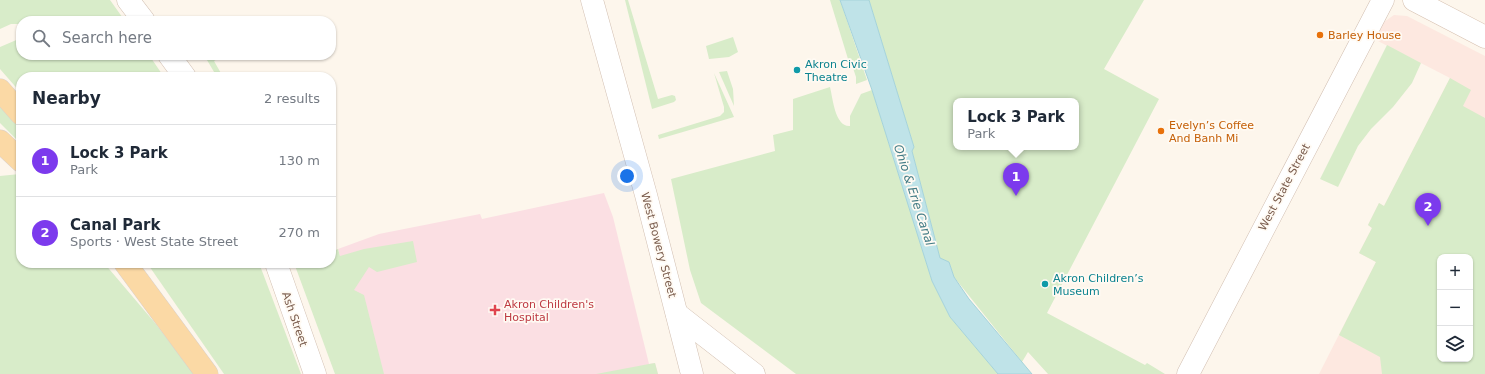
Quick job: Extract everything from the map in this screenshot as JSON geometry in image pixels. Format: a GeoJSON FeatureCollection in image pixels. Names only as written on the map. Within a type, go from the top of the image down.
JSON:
{"type":"FeatureCollection","features":[{"type":"Feature","properties":{"kind":"main road"},"geometry":{"type":"LineString","coordinates":[[0,90],[16,108]]}},
{"type":"Feature","properties":{"kind":"main road"},"geometry":{"type":"LineString","coordinates":[[0,141],[16,156]]}},
{"type":"Feature","properties":{"kind":"main road"},"geometry":{"type":"LineString","coordinates":[[130,268],[207,374]]}},
{"type":"Feature","properties":{"kind":"street"},"geometry":{"type":"LineString","coordinates":[[128,0],[140,16]]}},
{"type":"Feature","properties":{"kind":"street","name":"West Bowery Street"},"geometry":{"type":"LineString","coordinates":[[592,0],[692,374]]}},
{"type":"Feature","properties":{"kind":"street","name":"West State Street"},"geometry":{"type":"LineString","coordinates":[[1188,374],[1383,0]]}},
{"type":"Feature","properties":{"kind":"street"},"geometry":{"type":"LineString","coordinates":[[1414,0],[1485,37]]}},
{"type":"Feature","properties":{"kind":"street"},"geometry":{"type":"LineString","coordinates":[[173,60],[181,72]]}},
{"type":"Feature","properties":{"kind":"street","name":"Ash Street"},"geometry":{"type":"LineString","coordinates":[[278,268],[314,374]]}},
{"type":"Feature","properties":{"kind":"street"},"geometry":{"type":"LineString","coordinates":[[677,314],[754,374]]}},
{"type":"Feature","properties":{"kind":"shaded area"},"geometry":{"type":"Polygon","coordinates":[[[1394,15],[1407,16],[1485,56],[1485,374],[1319,374],[1376,262],[1359,253],[1372,228],[1368,225],[1379,203],[1384,206],[1450,78],[1374,39],[1384,22],[1394,15]]]}},
{"type":"Feature","properties":{"kind":"shaded area","name":"Akron Children's Hospital"},"geometry":{"type":"Polygon","coordinates":[[[604,193],[613,217],[649,364],[655,363],[658,374],[373,374],[338,249],[379,234],[480,214],[482,219],[604,193]]]}},
{"type":"Feature","properties":{"kind":"green space"},"geometry":{"type":"Polygon","coordinates":[[[0,0],[110,0],[121,16],[16,16],[16,24],[11,24],[0,29],[0,0]]]}},
{"type":"Feature","properties":{"kind":"green space"},"geometry":{"type":"Polygon","coordinates":[[[625,0],[628,0],[658,99],[672,95],[675,96],[676,100],[674,102],[652,109],[625,0]]]}},
{"type":"Feature","properties":{"kind":"green space"},"geometry":{"type":"Polygon","coordinates":[[[830,0],[840,0],[867,80],[856,84],[856,77],[850,59],[848,59],[830,0]]]}},
{"type":"Feature","properties":{"kind":"green space"},"geometry":{"type":"Polygon","coordinates":[[[869,0],[1144,0],[1104,69],[1159,99],[1047,313],[1145,365],[1147,363],[1165,374],[1048,374],[1028,352],[1022,362],[954,277],[949,262],[940,258],[912,151],[914,147],[869,0]]]}},
{"type":"Feature","properties":{"kind":"green space"},"geometry":{"type":"Polygon","coordinates":[[[733,37],[738,52],[729,57],[709,59],[706,46],[733,37]]]}},
{"type":"Feature","properties":{"kind":"green space"},"geometry":{"type":"Polygon","coordinates":[[[16,40],[16,60],[152,60],[161,72],[16,72],[16,87],[0,69],[0,47],[16,40]]]}},
{"type":"Feature","properties":{"kind":"green space"},"geometry":{"type":"Polygon","coordinates":[[[1387,45],[1421,63],[1412,83],[1358,146],[1338,187],[1320,179],[1387,45]]]}},
{"type":"Feature","properties":{"kind":"green space"},"geometry":{"type":"Polygon","coordinates":[[[207,60],[216,60],[214,61],[220,72],[214,72],[207,60]]]}},
{"type":"Feature","properties":{"kind":"green space"},"geometry":{"type":"Polygon","coordinates":[[[727,71],[733,89],[734,106],[719,72],[727,71]]]}},
{"type":"Feature","properties":{"kind":"green space"},"geometry":{"type":"Polygon","coordinates":[[[714,73],[734,117],[659,139],[658,135],[720,116],[724,112],[724,107],[714,73]]]}},
{"type":"Feature","properties":{"kind":"green space"},"geometry":{"type":"Polygon","coordinates":[[[1450,78],[1471,90],[1463,106],[1485,118],[1485,374],[1382,374],[1380,357],[1339,335],[1376,262],[1359,253],[1372,228],[1368,225],[1379,203],[1384,206],[1450,78]]]}},
{"type":"Feature","properties":{"kind":"green space"},"geometry":{"type":"Polygon","coordinates":[[[830,87],[838,117],[845,125],[850,126],[850,116],[861,94],[872,90],[932,281],[950,317],[998,374],[796,374],[701,303],[690,270],[671,179],[775,151],[773,135],[793,130],[793,99],[830,87]]]}},
{"type":"Feature","properties":{"kind":"green space"},"geometry":{"type":"Polygon","coordinates":[[[0,103],[16,121],[16,139],[0,123],[0,103]]]}},
{"type":"Feature","properties":{"kind":"green space"},"geometry":{"type":"Polygon","coordinates":[[[16,174],[16,268],[108,268],[155,323],[194,374],[0,374],[0,176],[16,174]]]}},
{"type":"Feature","properties":{"kind":"green space"},"geometry":{"type":"Polygon","coordinates":[[[413,241],[417,262],[377,272],[369,267],[354,290],[364,295],[384,374],[335,374],[296,268],[336,268],[336,250],[338,249],[340,256],[364,249],[413,241]]]}},
{"type":"Feature","properties":{"kind":"green space"},"geometry":{"type":"Polygon","coordinates":[[[150,268],[261,268],[301,374],[224,374],[150,268]]]}},
{"type":"Feature","properties":{"kind":"green space"},"geometry":{"type":"Polygon","coordinates":[[[655,363],[658,374],[596,374],[649,364],[655,363]]]}},
{"type":"Feature","properties":{"kind":"water","name":"Ohio & Erie Canal"},"geometry":{"type":"Polygon","coordinates":[[[840,0],[869,0],[914,147],[912,151],[940,258],[949,262],[954,277],[969,299],[1032,374],[998,374],[950,317],[932,281],[872,90],[840,0]]]}},
{"type":"Feature","properties":{"kind":"place","name":"Barley House"},"geometry":{"type":"Point","coordinates":[1320,35]}},
{"type":"Feature","properties":{"kind":"place","name":"Akron Civic Theatre"},"geometry":{"type":"Point","coordinates":[797,70]}},
{"type":"Feature","properties":{"kind":"place","name":"Evelyn’s Coffee And Banh Mi"},"geometry":{"type":"Point","coordinates":[1161,131]}},
{"type":"Feature","properties":{"kind":"place","name":"Lock 3 Park"},"geometry":{"type":"Point","coordinates":[1016,196]}},
{"type":"Feature","properties":{"kind":"place","name":"Canal Park"},"geometry":{"type":"Point","coordinates":[1428,226]}},
{"type":"Feature","properties":{"kind":"place","name":"Akron Children’s Museum"},"geometry":{"type":"Point","coordinates":[1045,284]}},
{"type":"Feature","properties":{"kind":"place","name":"Akron Children's Hospital"},"geometry":{"type":"Point","coordinates":[495,310]}}]}
